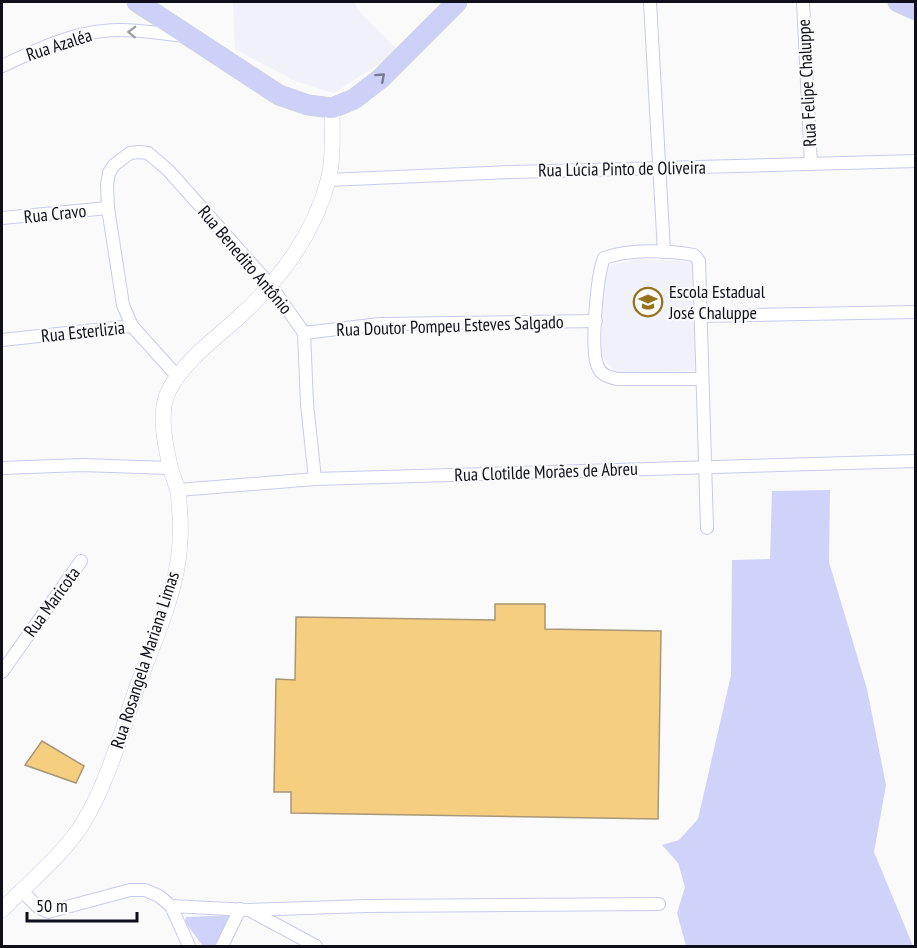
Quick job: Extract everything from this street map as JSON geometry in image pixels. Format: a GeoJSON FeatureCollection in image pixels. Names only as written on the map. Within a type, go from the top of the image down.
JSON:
{"type":"FeatureCollection","features":[{"type":"Feature","properties":{"kind":"main road"},"geometry":{"type":"LineString","coordinates":[[137,2],[279,95],[308,105],[332,108],[354,99],[380,79],[457,2]]}},
{"type":"Feature","properties":{"kind":"main road"},"geometry":{"type":"LineString","coordinates":[[898,2],[915,10]]}},
{"type":"Feature","properties":{"kind":"street"},"geometry":{"type":"LineString","coordinates":[[650,2],[664,252]]}},
{"type":"Feature","properties":{"kind":"street","name":"Rua Felipe Chaluppe"},"geometry":{"type":"LineString","coordinates":[[803,2],[812,164]]}},
{"type":"Feature","properties":{"kind":"street","name":"Rua Azaléa"},"geometry":{"type":"LineString","coordinates":[[2,66],[46,47],[103,31],[147,32],[190,37]]}},
{"type":"Feature","properties":{"kind":"street","name":"Rua Rosangela Mariana Limas"},"geometry":{"type":"LineString","coordinates":[[2,910],[82,825],[105,775],[158,634],[175,576],[180,544],[178,490],[170,468],[164,435],[164,412],[168,392],[177,377],[193,359],[271,286],[299,245],[318,210],[328,180],[333,145],[332,108]]}},
{"type":"Feature","properties":{"kind":"street","name":"Rua Benedito Antônio"},"geometry":{"type":"LineString","coordinates":[[108,208],[107,185],[110,173],[130,153],[148,153],[169,171],[271,286],[304,333],[307,404],[315,479]]}},
{"type":"Feature","properties":{"kind":"street","name":"Rua Lúcia Pinto de Oliveira"},"geometry":{"type":"LineString","coordinates":[[328,180],[512,172],[915,161]]}},
{"type":"Feature","properties":{"kind":"street"},"geometry":{"type":"LineString","coordinates":[[108,208],[123,305],[132,326]]}},
{"type":"Feature","properties":{"kind":"street","name":"Rua Cravo"},"geometry":{"type":"LineString","coordinates":[[2,218],[108,208]]}},
{"type":"Feature","properties":{"kind":"street"},"geometry":{"type":"LineString","coordinates":[[702,379],[617,379],[605,376],[597,367],[595,349],[598,278],[604,258],[615,254],[664,252],[694,255],[699,261],[707,528]]}},
{"type":"Feature","properties":{"kind":"street"},"geometry":{"type":"LineString","coordinates":[[701,316],[915,312]]}},
{"type":"Feature","properties":{"kind":"street","name":"Rua Doutor Pompeu Esteves Salgado"},"geometry":{"type":"LineString","coordinates":[[304,333],[380,324],[596,321]]}},
{"type":"Feature","properties":{"kind":"street","name":"Rua Esterlizia"},"geometry":{"type":"LineString","coordinates":[[2,340],[132,326],[177,377]]}},
{"type":"Feature","properties":{"kind":"street","name":"Rua Clotilde Morães de Abreu"},"geometry":{"type":"LineString","coordinates":[[178,490],[315,479],[915,461]]}},
{"type":"Feature","properties":{"kind":"street"},"geometry":{"type":"LineString","coordinates":[[2,468],[82,465],[170,468]]}},
{"type":"Feature","properties":{"kind":"street","name":"Rua Maricota"},"geometry":{"type":"LineString","coordinates":[[2,672],[81,561]]}},
{"type":"Feature","properties":{"kind":"street"},"geometry":{"type":"LineString","coordinates":[[21,890],[38,907],[48,912],[130,890],[145,890],[159,896],[171,906],[189,946]]}},
{"type":"Feature","properties":{"kind":"street"},"geometry":{"type":"LineString","coordinates":[[171,906],[244,909],[659,904]]}},
{"type":"Feature","properties":{"kind":"street"},"geometry":{"type":"LineString","coordinates":[[222,946],[244,909]]}},
{"type":"Feature","properties":{"kind":"street"},"geometry":{"type":"LineString","coordinates":[[244,909],[316,946]]}},
{"type":"Feature","properties":{"kind":"shaded area"},"geometry":{"type":"Polygon","coordinates":[[[233,2],[354,2],[358,10],[399,51],[334,93],[295,81],[235,49],[233,2]]]}},
{"type":"Feature","properties":{"kind":"shaded area","name":"Escola Estadual José Chaluppe"},"geometry":{"type":"Polygon","coordinates":[[[638,259],[694,262],[695,371],[616,373],[602,356],[603,281],[609,265],[638,259]]]}},
{"type":"Feature","properties":{"kind":"shaded area"},"geometry":{"type":"Polygon","coordinates":[[[830,490],[829,562],[867,689],[886,785],[874,852],[913,946],[686,946],[677,913],[685,887],[678,863],[662,845],[679,840],[698,819],[731,675],[732,560],[770,559],[772,491],[830,490]]]}},
{"type":"Feature","properties":{"kind":"shaded area"},"geometry":{"type":"Polygon","coordinates":[[[234,915],[221,946],[203,946],[185,922],[186,917],[234,915]]]}},
{"type":"Feature","properties":{"kind":"building"},"geometry":{"type":"Polygon","coordinates":[[[495,604],[545,604],[545,629],[661,631],[658,819],[291,813],[291,792],[274,792],[276,679],[295,680],[296,617],[495,620],[495,604]]]}},
{"type":"Feature","properties":{"kind":"building"},"geometry":{"type":"Polygon","coordinates":[[[42,741],[84,766],[76,783],[25,765],[42,741]]]}},
{"type":"Feature","properties":{"kind":"place","name":"Escola Estadual José Chaluppe"},"geometry":{"type":"Point","coordinates":[648,302]}}]}
